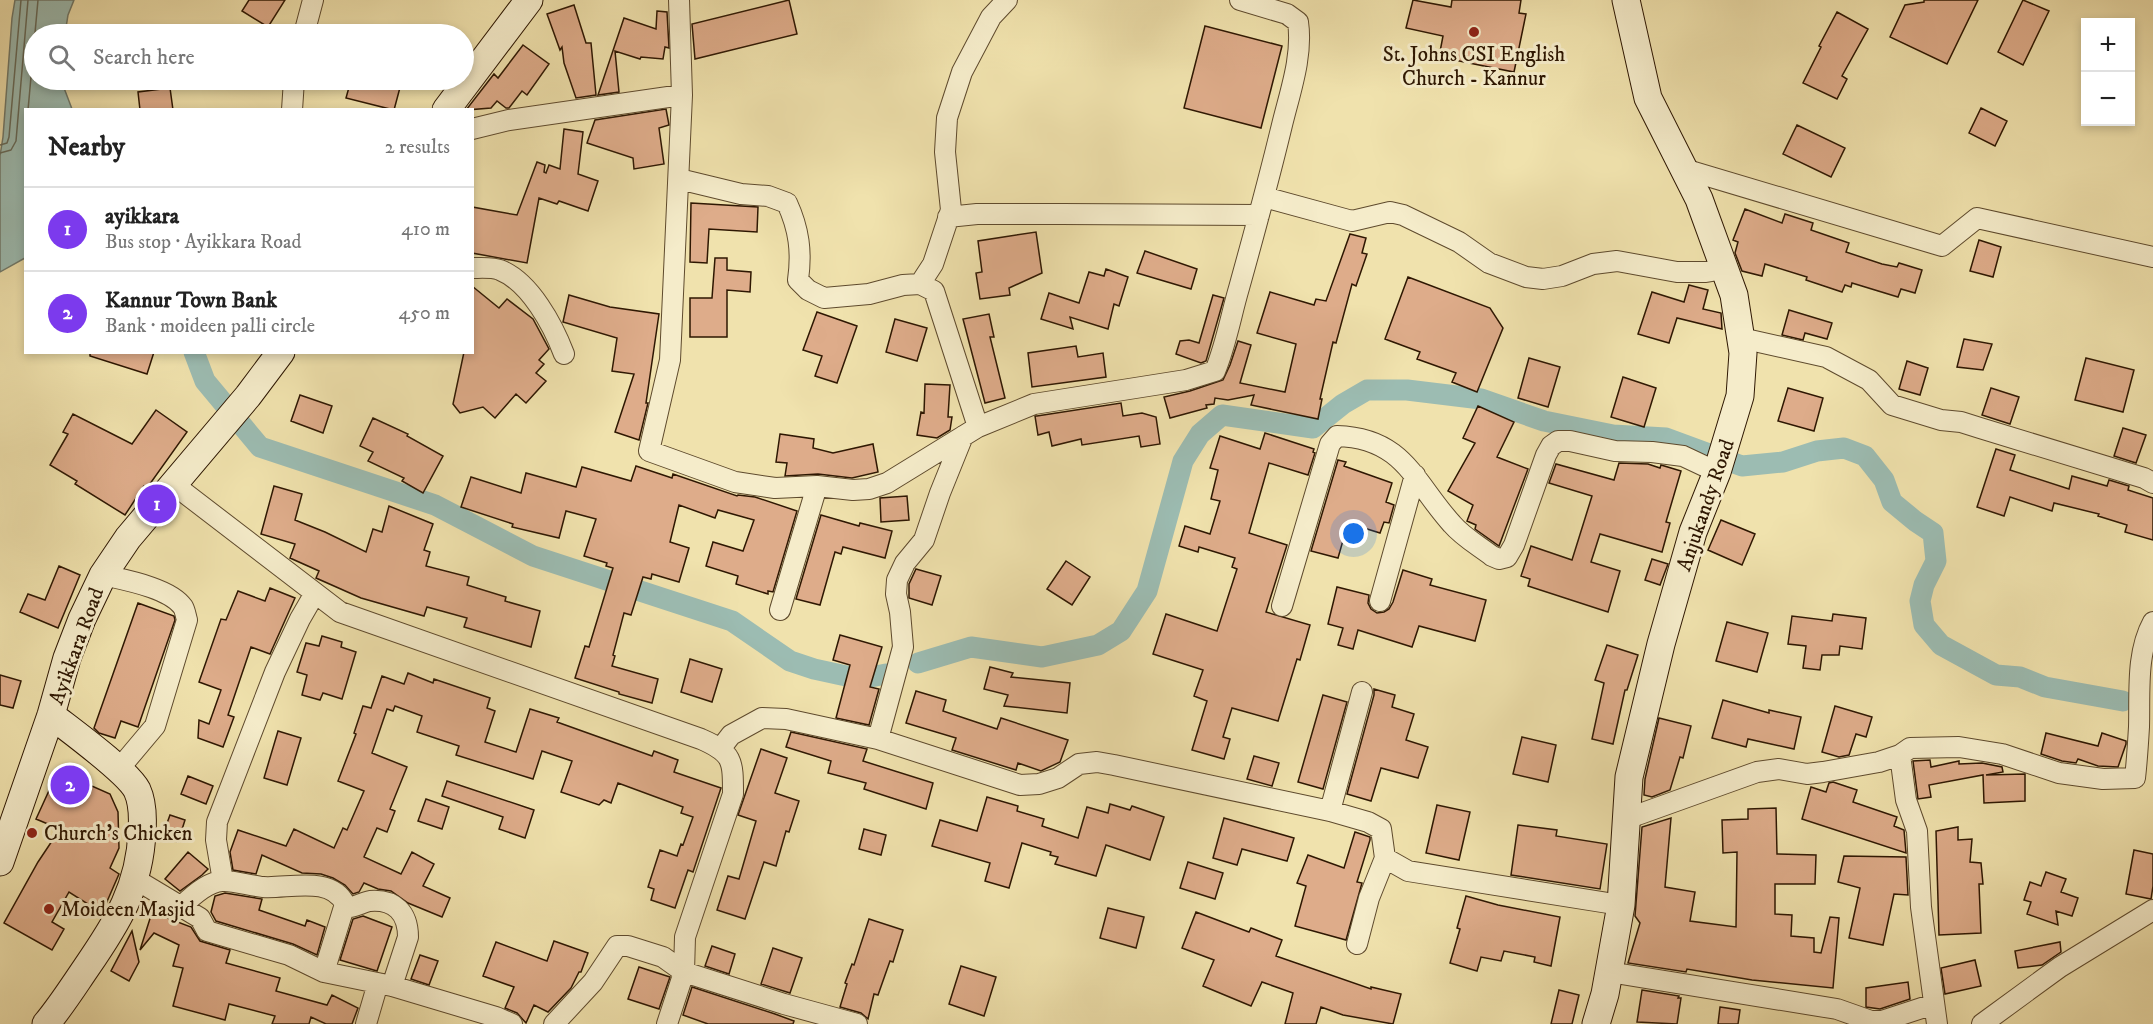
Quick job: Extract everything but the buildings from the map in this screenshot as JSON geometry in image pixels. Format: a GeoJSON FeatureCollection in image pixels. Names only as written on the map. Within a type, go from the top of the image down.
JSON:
{"type":"FeatureCollection","features":[{"type":"Feature","properties":{"kind":"main road"},"geometry":{"type":"LineString","coordinates":[[474,73],[529,0]]}},
{"type":"Feature","properties":{"kind":"main road","name":"Anjukandy Road"},"geometry":{"type":"LineString","coordinates":[[1596,1024],[1609,972],[1621,905],[1629,777],[1661,644],[1693,532],[1717,472],[1740,396],[1743,353],[1734,295],[1699,199],[1648,98],[1626,0]]}},
{"type":"Feature","properties":{"kind":"main road"},"geometry":{"type":"LineString","coordinates":[[448,108],[461,90]]}},
{"type":"Feature","properties":{"kind":"main road","name":"Ayikkara Road"},"geometry":{"type":"LineString","coordinates":[[0,862],[75,638],[104,575],[128,538],[248,396],[279,354]]}},
{"type":"Feature","properties":{"kind":"main road"},"geometry":{"type":"LineString","coordinates":[[46,1024],[58,1010],[113,928],[127,903],[135,879],[142,843],[143,811],[136,789],[118,770],[51,715]]}},
{"type":"Feature","properties":{"kind":"street"},"geometry":{"type":"LineString","coordinates":[[307,24],[313,0]]}},
{"type":"Feature","properties":{"kind":"street"},"geometry":{"type":"LineString","coordinates":[[679,0],[682,95],[670,360],[649,451],[735,482],[775,488],[817,486],[853,490],[869,489],[887,483],[971,432],[1034,404],[1186,380],[1215,371],[1262,206],[1295,72],[1299,28],[1298,22],[1287,14],[1240,0]]}},
{"type":"Feature","properties":{"kind":"street"},"geometry":{"type":"LineString","coordinates":[[920,284],[933,264],[951,210],[945,152],[947,118],[962,72],[991,17],[1007,0]]}},
{"type":"Feature","properties":{"kind":"street"},"geometry":{"type":"LineString","coordinates":[[292,108],[293,90]]}},
{"type":"Feature","properties":{"kind":"street"},"geometry":{"type":"LineString","coordinates":[[474,129],[509,120],[682,95]]}},
{"type":"Feature","properties":{"kind":"street"},"geometry":{"type":"LineString","coordinates":[[1684,169],[1942,246],[1977,218],[2153,257]]}},
{"type":"Feature","properties":{"kind":"street"},"geometry":{"type":"LineString","coordinates":[[679,179],[741,194],[768,196],[788,203],[800,242],[798,280],[808,290],[824,298],[869,294],[903,285],[920,284],[934,291],[938,301],[971,432],[940,493],[924,540],[905,563],[897,580],[896,594],[903,647],[878,739]]}},
{"type":"Feature","properties":{"kind":"street"},"geometry":{"type":"LineString","coordinates":[[948,218],[977,214],[1061,214],[1262,206],[1352,221],[1390,212],[1402,214],[1459,242],[1489,263],[1526,277],[1543,279],[1562,276],[1593,264],[1617,261],[1677,272],[1706,272],[1724,268]]}},
{"type":"Feature","properties":{"kind":"street"},"geometry":{"type":"LineString","coordinates":[[474,268],[499,269],[519,281],[553,327],[564,354]]}},
{"type":"Feature","properties":{"kind":"street"},"geometry":{"type":"LineString","coordinates":[[1741,338],[1826,357],[1869,380],[1892,405],[1941,420],[1961,422],[2144,478],[2153,483]]}},
{"type":"Feature","properties":{"kind":"street"},"geometry":{"type":"LineString","coordinates":[[1282,606],[1330,444],[1337,436],[1353,437],[1383,447],[1397,456],[1415,475],[1453,526],[1499,559],[1507,557],[1514,545],[1546,455],[1551,446],[1558,441],[1570,441],[1615,451],[1683,456],[1717,472]]}},
{"type":"Feature","properties":{"kind":"street"},"geometry":{"type":"LineString","coordinates":[[1380,601],[1415,475]]}},
{"type":"Feature","properties":{"kind":"street"},"geometry":{"type":"LineString","coordinates":[[172,484],[340,612],[722,748],[729,759],[733,773],[733,794],[685,937],[684,972],[667,1024]]}},
{"type":"Feature","properties":{"kind":"street"},"geometry":{"type":"LineString","coordinates":[[780,610],[817,486]]}},
{"type":"Feature","properties":{"kind":"street"},"geometry":{"type":"LineString","coordinates":[[104,575],[144,585],[170,596],[183,607],[187,620],[155,726],[118,770]]}},
{"type":"Feature","properties":{"kind":"street"},"geometry":{"type":"LineString","coordinates":[[224,881],[216,840],[217,822],[275,672],[315,593]]}},
{"type":"Feature","properties":{"kind":"street"},"geometry":{"type":"LineString","coordinates":[[1626,819],[1768,770],[1807,774],[1879,762],[1900,755],[1910,748],[1959,747],[2002,754],[2059,773],[2103,779],[2135,778],[2139,724],[2138,691],[2144,654],[2153,622]]}},
{"type":"Feature","properties":{"kind":"street"},"geometry":{"type":"LineString","coordinates":[[1330,811],[1362,692]]}},
{"type":"Feature","properties":{"kind":"street"},"geometry":{"type":"LineString","coordinates":[[722,748],[731,735],[762,718],[786,719],[878,739],[1020,785],[1039,784],[1058,778],[1079,764],[1097,762],[1156,772],[1330,811],[1376,825],[1381,829],[1386,858],[1369,898],[1356,944]]}},
{"type":"Feature","properties":{"kind":"street"},"geometry":{"type":"LineString","coordinates":[[1900,755],[1906,800],[1917,831],[1922,907],[1937,1024]]}},
{"type":"Feature","properties":{"kind":"street"},"geometry":{"type":"LineString","coordinates":[[1386,858],[1408,871],[1621,905]]}},
{"type":"Feature","properties":{"kind":"street"},"geometry":{"type":"LineString","coordinates":[[135,879],[200,918],[207,932],[289,955],[324,972],[385,985],[496,1017],[512,1024]]}},
{"type":"Feature","properties":{"kind":"street"},"geometry":{"type":"LineString","coordinates":[[182,906],[212,884],[224,881],[267,887],[310,885],[328,889],[342,897],[345,904],[351,907],[369,901],[387,903],[397,907],[405,919],[408,938],[366,1024]]}},
{"type":"Feature","properties":{"kind":"street"},"geometry":{"type":"LineString","coordinates":[[324,972],[345,904]]}},
{"type":"Feature","properties":{"kind":"street"},"geometry":{"type":"LineString","coordinates":[[1982,1024],[2060,967],[2153,910]]}},
{"type":"Feature","properties":{"kind":"street"},"geometry":{"type":"LineString","coordinates":[[554,1024],[593,982],[617,946],[628,946],[663,957],[684,972],[783,1004],[857,1024]]}},
{"type":"Feature","properties":{"kind":"street"},"geometry":{"type":"LineString","coordinates":[[1609,972],[1837,1009],[1871,1021],[1900,1017],[1934,1004]]}},
{"type":"Feature","properties":{"kind":"water"},"geometry":{"type":"Polygon","coordinates":[[[15,0],[74,0],[67,24],[24,24],[24,90],[65,90],[72,108],[24,108],[24,259],[0,272],[0,156],[15,0]]]}},
{"type":"Feature","properties":{"kind":"waterway"},"geometry":{"type":"LineString","coordinates":[[195,354],[205,381],[260,447],[435,505],[533,556],[732,621],[790,661],[860,679],[886,674]]}},
{"type":"Feature","properties":{"kind":"waterway"},"geometry":{"type":"LineString","coordinates":[[918,663],[971,647],[1042,657],[1098,645],[1121,631],[1147,591],[1183,461],[1200,434],[1222,415],[1313,428],[1343,404],[1367,390],[1407,390],[1481,399],[1544,421],[1613,435],[1666,438],[1742,466],[1783,462],[1817,451],[1844,448],[1865,456],[1884,480],[1892,502],[1933,533],[1936,561],[1924,585],[1920,601],[1924,625],[1941,645],[1996,675],[2020,677],[2045,687],[2123,701]]}},
{"type":"Feature","properties":{"kind":"place","name":"St. Johns CSI English Church - Kannur"},"geometry":{"type":"Point","coordinates":[1474,32]}},
{"type":"Feature","properties":{"kind":"place","name":"ayikkara"},"geometry":{"type":"Point","coordinates":[157,504]}},
{"type":"Feature","properties":{"kind":"place","name":"Kannur Town Bank"},"geometry":{"type":"Point","coordinates":[70,785]}},
{"type":"Feature","properties":{"kind":"place","name":"Church's Chicken"},"geometry":{"type":"Point","coordinates":[32,833]}},
{"type":"Feature","properties":{"kind":"place","name":"Moideen Masjid"},"geometry":{"type":"Point","coordinates":[49,909]}}]}
